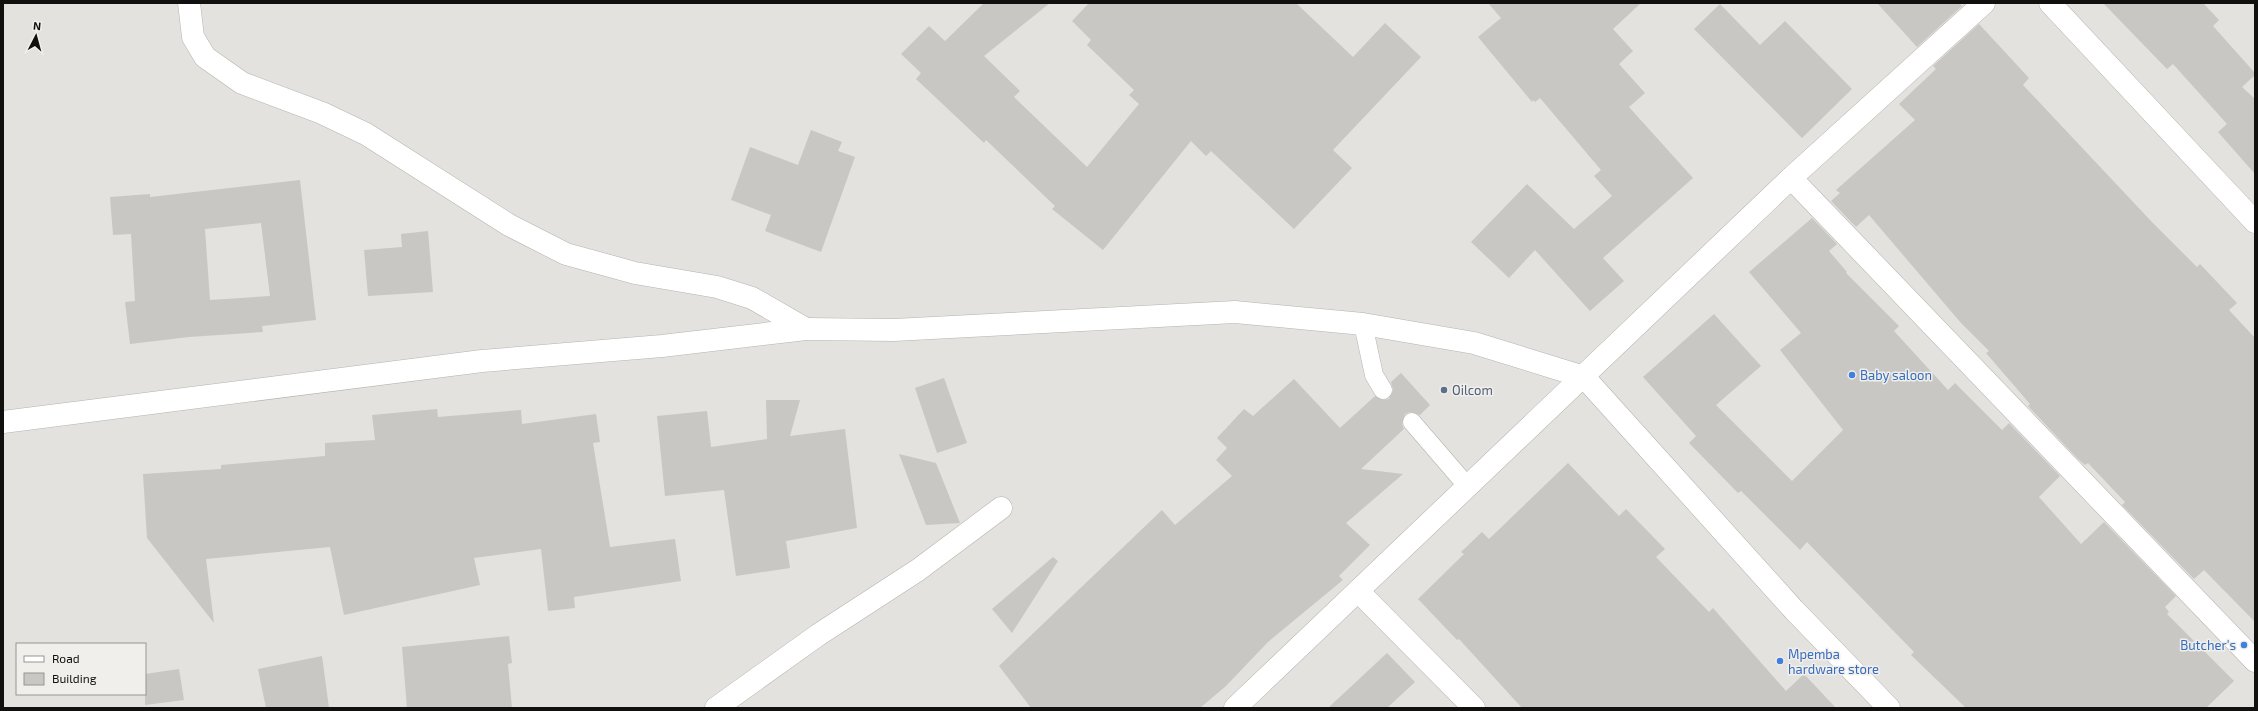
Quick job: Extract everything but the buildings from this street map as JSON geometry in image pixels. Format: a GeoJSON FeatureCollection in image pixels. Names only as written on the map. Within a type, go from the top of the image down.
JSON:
{"type":"FeatureCollection","features":[{"type":"Feature","properties":{"kind":"street"},"geometry":{"type":"LineString","coordinates":[[189,3],[193,37],[205,57],[242,83],[322,113],[366,134],[509,225],[566,254],[635,273],[717,287],[752,298],[806,328]]}},
{"type":"Feature","properties":{"kind":"street"},"geometry":{"type":"LineString","coordinates":[[1235,708],[1584,377],[1791,178],[1984,3]]}},
{"type":"Feature","properties":{"kind":"street"},"geometry":{"type":"LineString","coordinates":[[2050,3],[2255,222]]}},
{"type":"Feature","properties":{"kind":"street"},"geometry":{"type":"LineString","coordinates":[[1791,178],[2255,661]]}},
{"type":"Feature","properties":{"kind":"street"},"geometry":{"type":"LineString","coordinates":[[3,422],[482,361],[662,346],[806,328],[894,330],[1235,312],[1363,324],[1474,343],[1584,377],[1794,610],[1889,708]]}},
{"type":"Feature","properties":{"kind":"street"},"geometry":{"type":"LineString","coordinates":[[716,708],[818,635],[918,570],[1001,508]]}},
{"type":"Feature","properties":{"kind":"street"},"geometry":{"type":"LineString","coordinates":[[1358,591],[1474,708]]}},
{"type":"Feature","properties":{"kind":"lane"},"geometry":{"type":"LineString","coordinates":[[1363,324],[1374,375],[1382,390]]}},
{"type":"Feature","properties":{"kind":"lane"},"geometry":{"type":"LineString","coordinates":[[1412,422],[1468,487]]}},
{"type":"Feature","properties":{"kind":"place","name":"Baby saloon"},"geometry":{"type":"Point","coordinates":[1852,375]}},
{"type":"Feature","properties":{"kind":"place","name":"Oilcom"},"geometry":{"type":"Point","coordinates":[1444,390]}},
{"type":"Feature","properties":{"kind":"place","name":"Butcher's"},"geometry":{"type":"Point","coordinates":[2244,645]}},
{"type":"Feature","properties":{"kind":"place","name":"Mpemba hardware store"},"geometry":{"type":"Point","coordinates":[1780,661]}}]}
